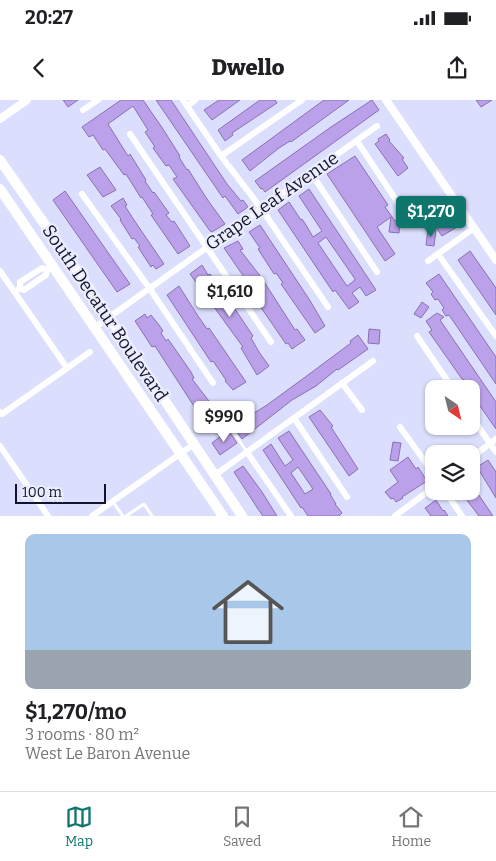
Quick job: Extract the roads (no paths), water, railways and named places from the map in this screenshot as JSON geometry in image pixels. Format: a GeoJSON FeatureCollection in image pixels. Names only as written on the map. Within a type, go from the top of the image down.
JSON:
{"type":"FeatureCollection","features":[{"type":"Feature","properties":{"kind":"main road","name":"South Decatur Boulevard"},"geometry":{"type":"LineString","coordinates":[[0,160],[242,516]]}},
{"type":"Feature","properties":{"kind":"main road","name":"South Decatur Boulevard"},"geometry":{"type":"LineString","coordinates":[[0,189],[50,268],[94,328],[223,516]]}},
{"type":"Feature","properties":{"kind":"main road"},"geometry":{"type":"LineString","coordinates":[[50,268],[66,256]]}},
{"type":"Feature","properties":{"kind":"main road"},"geometry":{"type":"LineString","coordinates":[[210,497],[230,516]]}},
{"type":"Feature","properties":{"kind":"street"},"geometry":{"type":"LineString","coordinates":[[0,119],[27,100]]}},
{"type":"Feature","properties":{"kind":"street"},"geometry":{"type":"LineString","coordinates":[[83,110],[98,100]]}},
{"type":"Feature","properties":{"kind":"street"},"geometry":{"type":"LineString","coordinates":[[195,100],[185,103],[261,208],[328,307]]}},
{"type":"Feature","properties":{"kind":"street"},"geometry":{"type":"LineString","coordinates":[[222,156],[302,100]]}},
{"type":"Feature","properties":{"kind":"street"},"geometry":{"type":"LineString","coordinates":[[386,100],[496,260]]}},
{"type":"Feature","properties":{"kind":"street","name":"Grape Leaf Avenue"},"geometry":{"type":"LineString","coordinates":[[94,328],[377,126]]}},
{"type":"Feature","properties":{"kind":"street"},"geometry":{"type":"LineString","coordinates":[[130,134],[270,342]]}},
{"type":"Feature","properties":{"kind":"street"},"geometry":{"type":"LineString","coordinates":[[357,141],[398,203]]}},
{"type":"Feature","properties":{"kind":"street"},"geometry":{"type":"LineString","coordinates":[[311,173],[377,272]]}},
{"type":"Feature","properties":{"kind":"street"},"geometry":{"type":"LineString","coordinates":[[82,194],[150,289],[213,383]]}},
{"type":"Feature","properties":{"kind":"street"},"geometry":{"type":"LineString","coordinates":[[428,261],[474,228]]}},
{"type":"Feature","properties":{"kind":"street"},"geometry":{"type":"LineString","coordinates":[[438,254],[496,336]]}},
{"type":"Feature","properties":{"kind":"street"},"geometry":{"type":"LineString","coordinates":[[17,290],[20,282],[42,268],[50,268]]}},
{"type":"Feature","properties":{"kind":"street"},"geometry":{"type":"LineString","coordinates":[[0,271],[17,290],[67,368]]}},
{"type":"Feature","properties":{"kind":"street"},"geometry":{"type":"LineString","coordinates":[[417,336],[447,380]]}},
{"type":"Feature","properties":{"kind":"street"},"geometry":{"type":"LineString","coordinates":[[0,412],[2,414],[90,352]]}},
{"type":"Feature","properties":{"kind":"street"},"geometry":{"type":"LineString","coordinates":[[215,475],[373,362]]}},
{"type":"Feature","properties":{"kind":"street"},"geometry":{"type":"LineString","coordinates":[[342,383],[362,410]]}},
{"type":"Feature","properties":{"kind":"street"},"geometry":{"type":"LineString","coordinates":[[294,418],[347,496]]}},
{"type":"Feature","properties":{"kind":"street"},"geometry":{"type":"LineString","coordinates":[[480,426],[493,441],[496,452]]}},
{"type":"Feature","properties":{"kind":"street"},"geometry":{"type":"LineString","coordinates":[[400,428],[425,462]]}},
{"type":"Feature","properties":{"kind":"street"},"geometry":{"type":"LineString","coordinates":[[480,451],[493,441]]}},
{"type":"Feature","properties":{"kind":"street"},"geometry":{"type":"LineString","coordinates":[[92,516],[194,444]]}},
{"type":"Feature","properties":{"kind":"street"},"geometry":{"type":"LineString","coordinates":[[0,446],[48,516]]}},
{"type":"Feature","properties":{"kind":"street"},"geometry":{"type":"LineString","coordinates":[[246,452],[291,516]]}},
{"type":"Feature","properties":{"kind":"street"},"geometry":{"type":"LineString","coordinates":[[395,516],[425,494]]}},
{"type":"Feature","properties":{"kind":"street"},"geometry":{"type":"LineString","coordinates":[[451,500],[462,516]]}},
{"type":"Feature","properties":{"kind":"lane"},"geometry":{"type":"LineString","coordinates":[[230,426],[246,452]]}},
{"type":"Feature","properties":{"kind":"lane"},"geometry":{"type":"LineString","coordinates":[[113,501],[125,516],[144,504],[152,516]]}}]}
